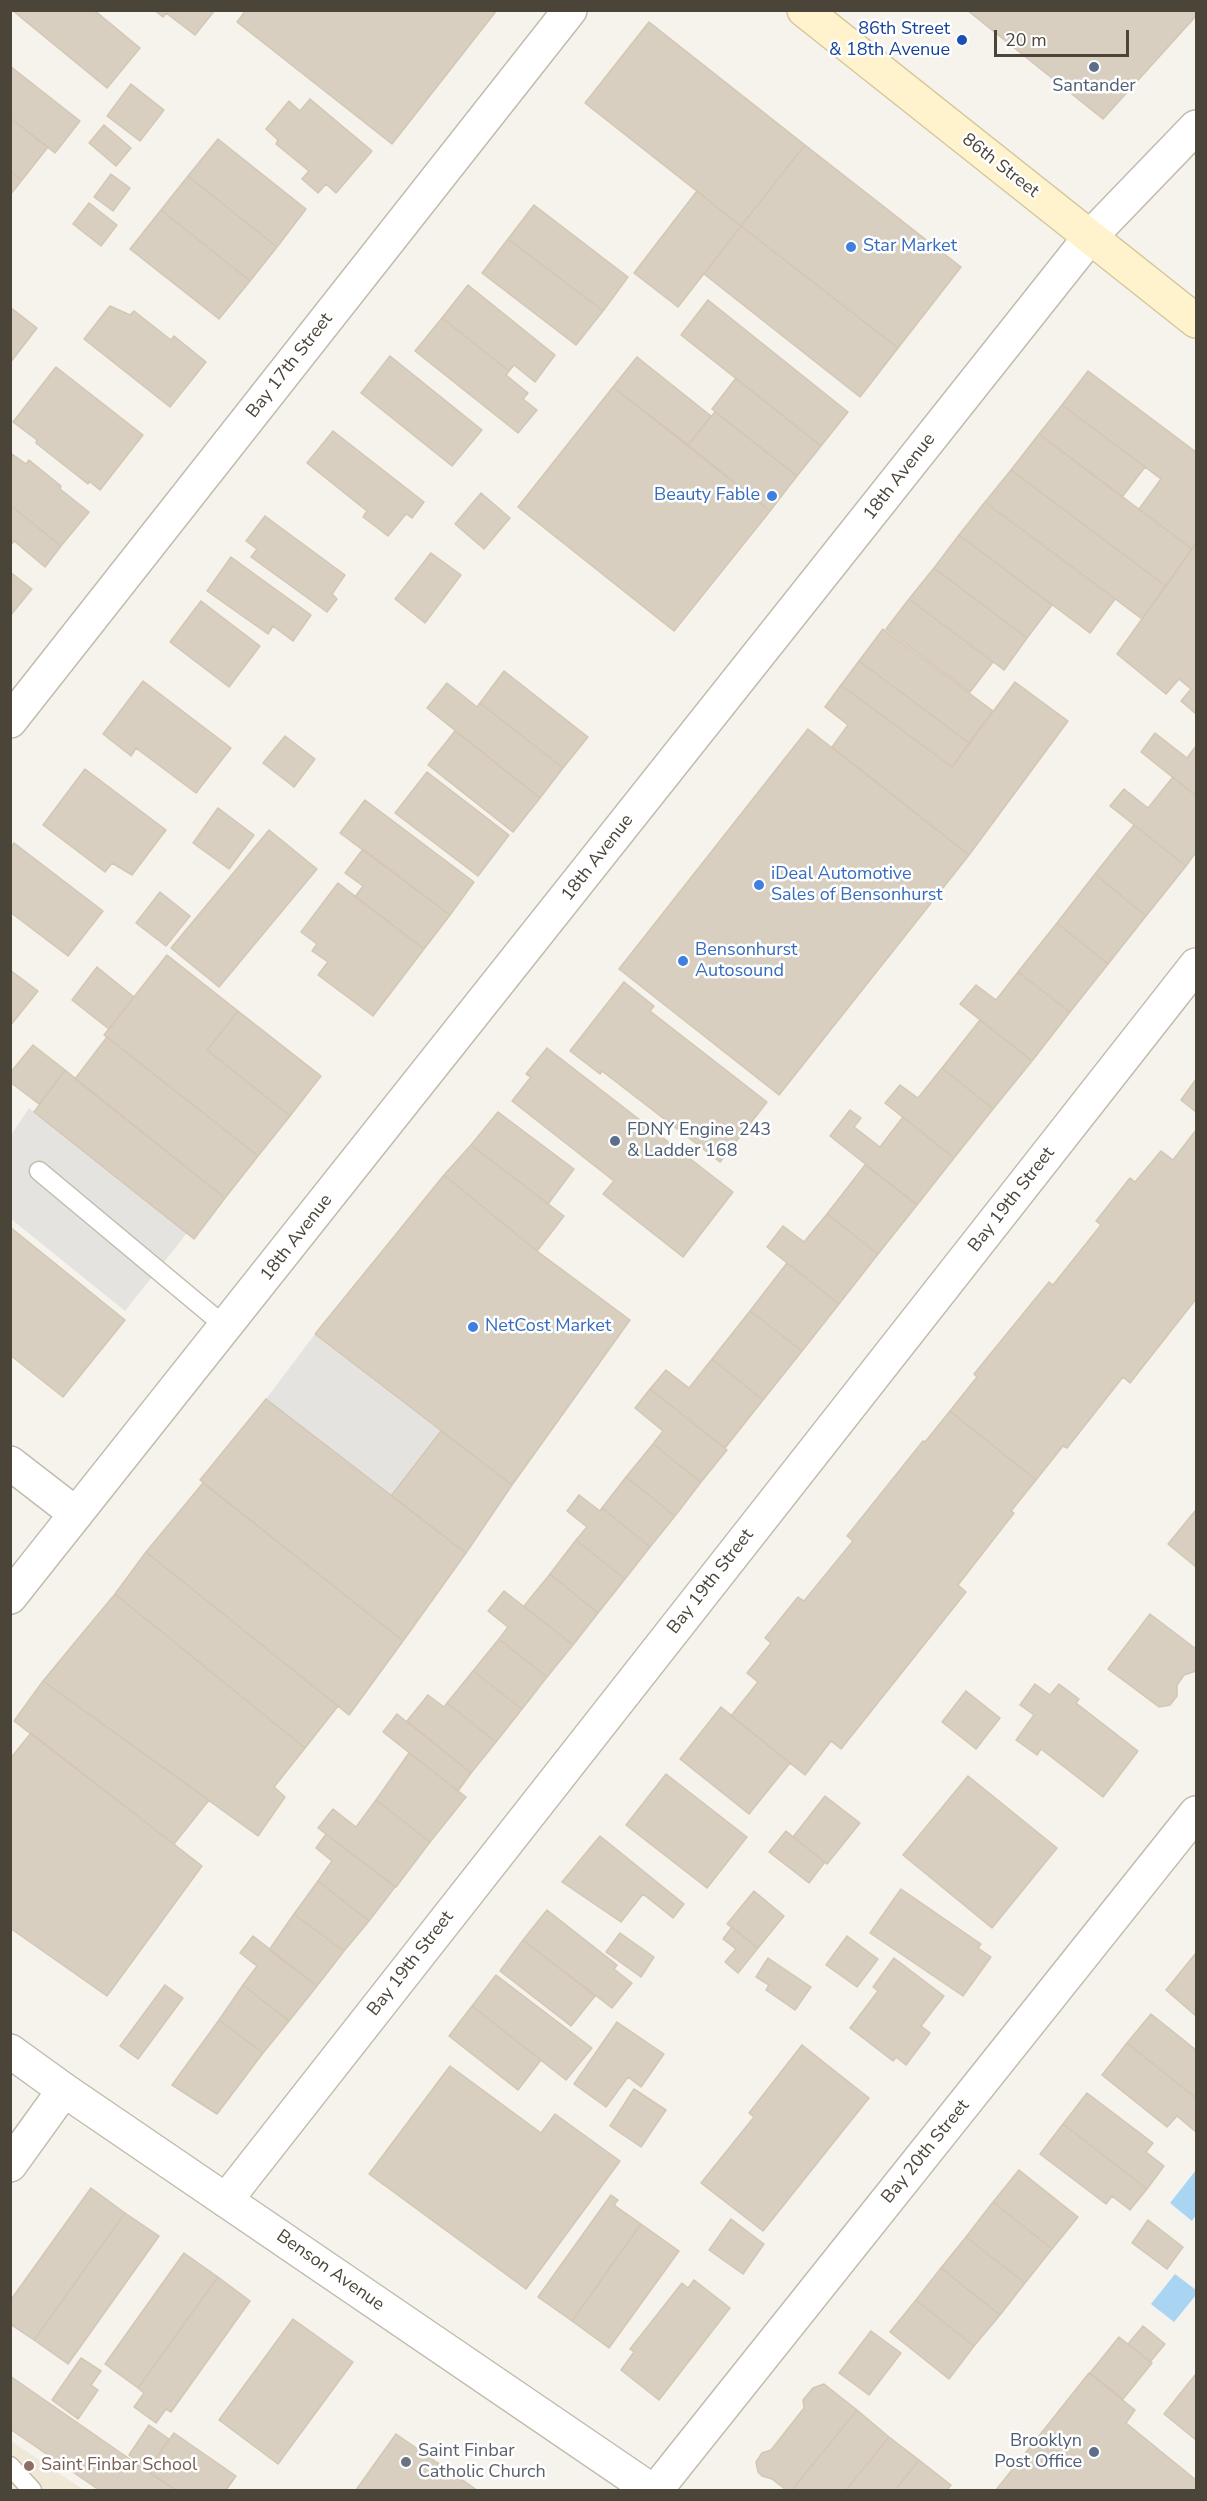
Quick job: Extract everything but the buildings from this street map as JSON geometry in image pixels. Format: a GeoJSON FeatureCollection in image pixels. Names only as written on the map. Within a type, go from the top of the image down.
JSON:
{"type":"FeatureCollection","features":[{"type":"Feature","properties":{"kind":"main road","name":"86th Street"},"geometry":{"type":"LineString","coordinates":[[804,10],[1197,321]]}},
{"type":"Feature","properties":{"kind":"street","name":"Bay 17th Street"},"geometry":{"type":"LineString","coordinates":[[10,721],[570,10]]}},
{"type":"Feature","properties":{"kind":"street","name":"18th Avenue"},"geometry":{"type":"LineString","coordinates":[[10,1597],[1090,237],[1197,127]]}},
{"type":"Feature","properties":{"kind":"street","name":"Bay 19th Street"},"geometry":{"type":"LineString","coordinates":[[226,2200],[1197,965]]}},
{"type":"Feature","properties":{"kind":"street"},"geometry":{"type":"LineString","coordinates":[[10,1463],[76,1514]]}},
{"type":"Feature","properties":{"kind":"street","name":"Bay 20th Street"},"geometry":{"type":"LineString","coordinates":[[656,2490],[1197,1813]]}},
{"type":"Feature","properties":{"kind":"street","name":"Benson Avenue"},"geometry":{"type":"LineString","coordinates":[[10,2051],[651,2490]]}},
{"type":"Feature","properties":{"kind":"street"},"geometry":{"type":"LineString","coordinates":[[10,2165],[64,2090]]}},
{"type":"Feature","properties":{"kind":"lane"},"geometry":{"type":"LineString","coordinates":[[39,1171],[226,1327]]}},
{"type":"Feature","properties":{"kind":"lane"},"geometry":{"type":"LineString","coordinates":[[10,2466],[32,2490]]}},
{"type":"Feature","properties":{"kind":"shaded area"},"geometry":{"type":"Polygon","coordinates":[[[29,1108],[187,1233],[125,1311],[11,1219],[11,1135],[29,1108]]]}},
{"type":"Feature","properties":{"kind":"shaded area"},"geometry":{"type":"Polygon","coordinates":[[[315,1334],[441,1431],[391,1496],[266,1399],[315,1334]]]}},
{"type":"Feature","properties":{"kind":"shaded area","name":"Saint Finbar School"},"geometry":{"type":"Polygon","coordinates":[[[11,2441],[84,2490],[11,2490],[11,2441]]]}},
{"type":"Feature","properties":{"kind":"water"},"geometry":{"type":"Polygon","coordinates":[[[1196,2170],[1196,2215],[1192,2221],[1170,2203],[1196,2170]]]}},
{"type":"Feature","properties":{"kind":"water"},"geometry":{"type":"Polygon","coordinates":[[[1175,2274],[1196,2290],[1196,2295],[1174,2322],[1151,2304],[1175,2274]]]}},
{"type":"Feature","properties":{"kind":"place","name":"86th Street & 18th Avenue"},"geometry":{"type":"Point","coordinates":[962,40]}},
{"type":"Feature","properties":{"kind":"place","name":"Santander"},"geometry":{"type":"Point","coordinates":[1094,67]}},
{"type":"Feature","properties":{"kind":"place","name":"Star Market"},"geometry":{"type":"Point","coordinates":[851,247]}},
{"type":"Feature","properties":{"kind":"place","name":"Beauty Fable"},"geometry":{"type":"Point","coordinates":[772,496]}},
{"type":"Feature","properties":{"kind":"place","name":"iDeal Automotive Sales of Bensonhurst"},"geometry":{"type":"Point","coordinates":[759,885]}},
{"type":"Feature","properties":{"kind":"place","name":"Bensonhurst Autosound"},"geometry":{"type":"Point","coordinates":[683,961]}},
{"type":"Feature","properties":{"kind":"place","name":"FDNY Engine 243 & Ladder 168"},"geometry":{"type":"Point","coordinates":[615,1141]}},
{"type":"Feature","properties":{"kind":"place","name":"NetCost Market"},"geometry":{"type":"Point","coordinates":[473,1327]}},
{"type":"Feature","properties":{"kind":"place","name":"Brooklyn Post Office"},"geometry":{"type":"Point","coordinates":[1094,2452]}},
{"type":"Feature","properties":{"kind":"place","name":"Saint Finbar Catholic Church"},"geometry":{"type":"Point","coordinates":[406,2462]}},
{"type":"Feature","properties":{"kind":"place","name":"Saint Finbar School"},"geometry":{"type":"Point","coordinates":[29,2466]}}]}
